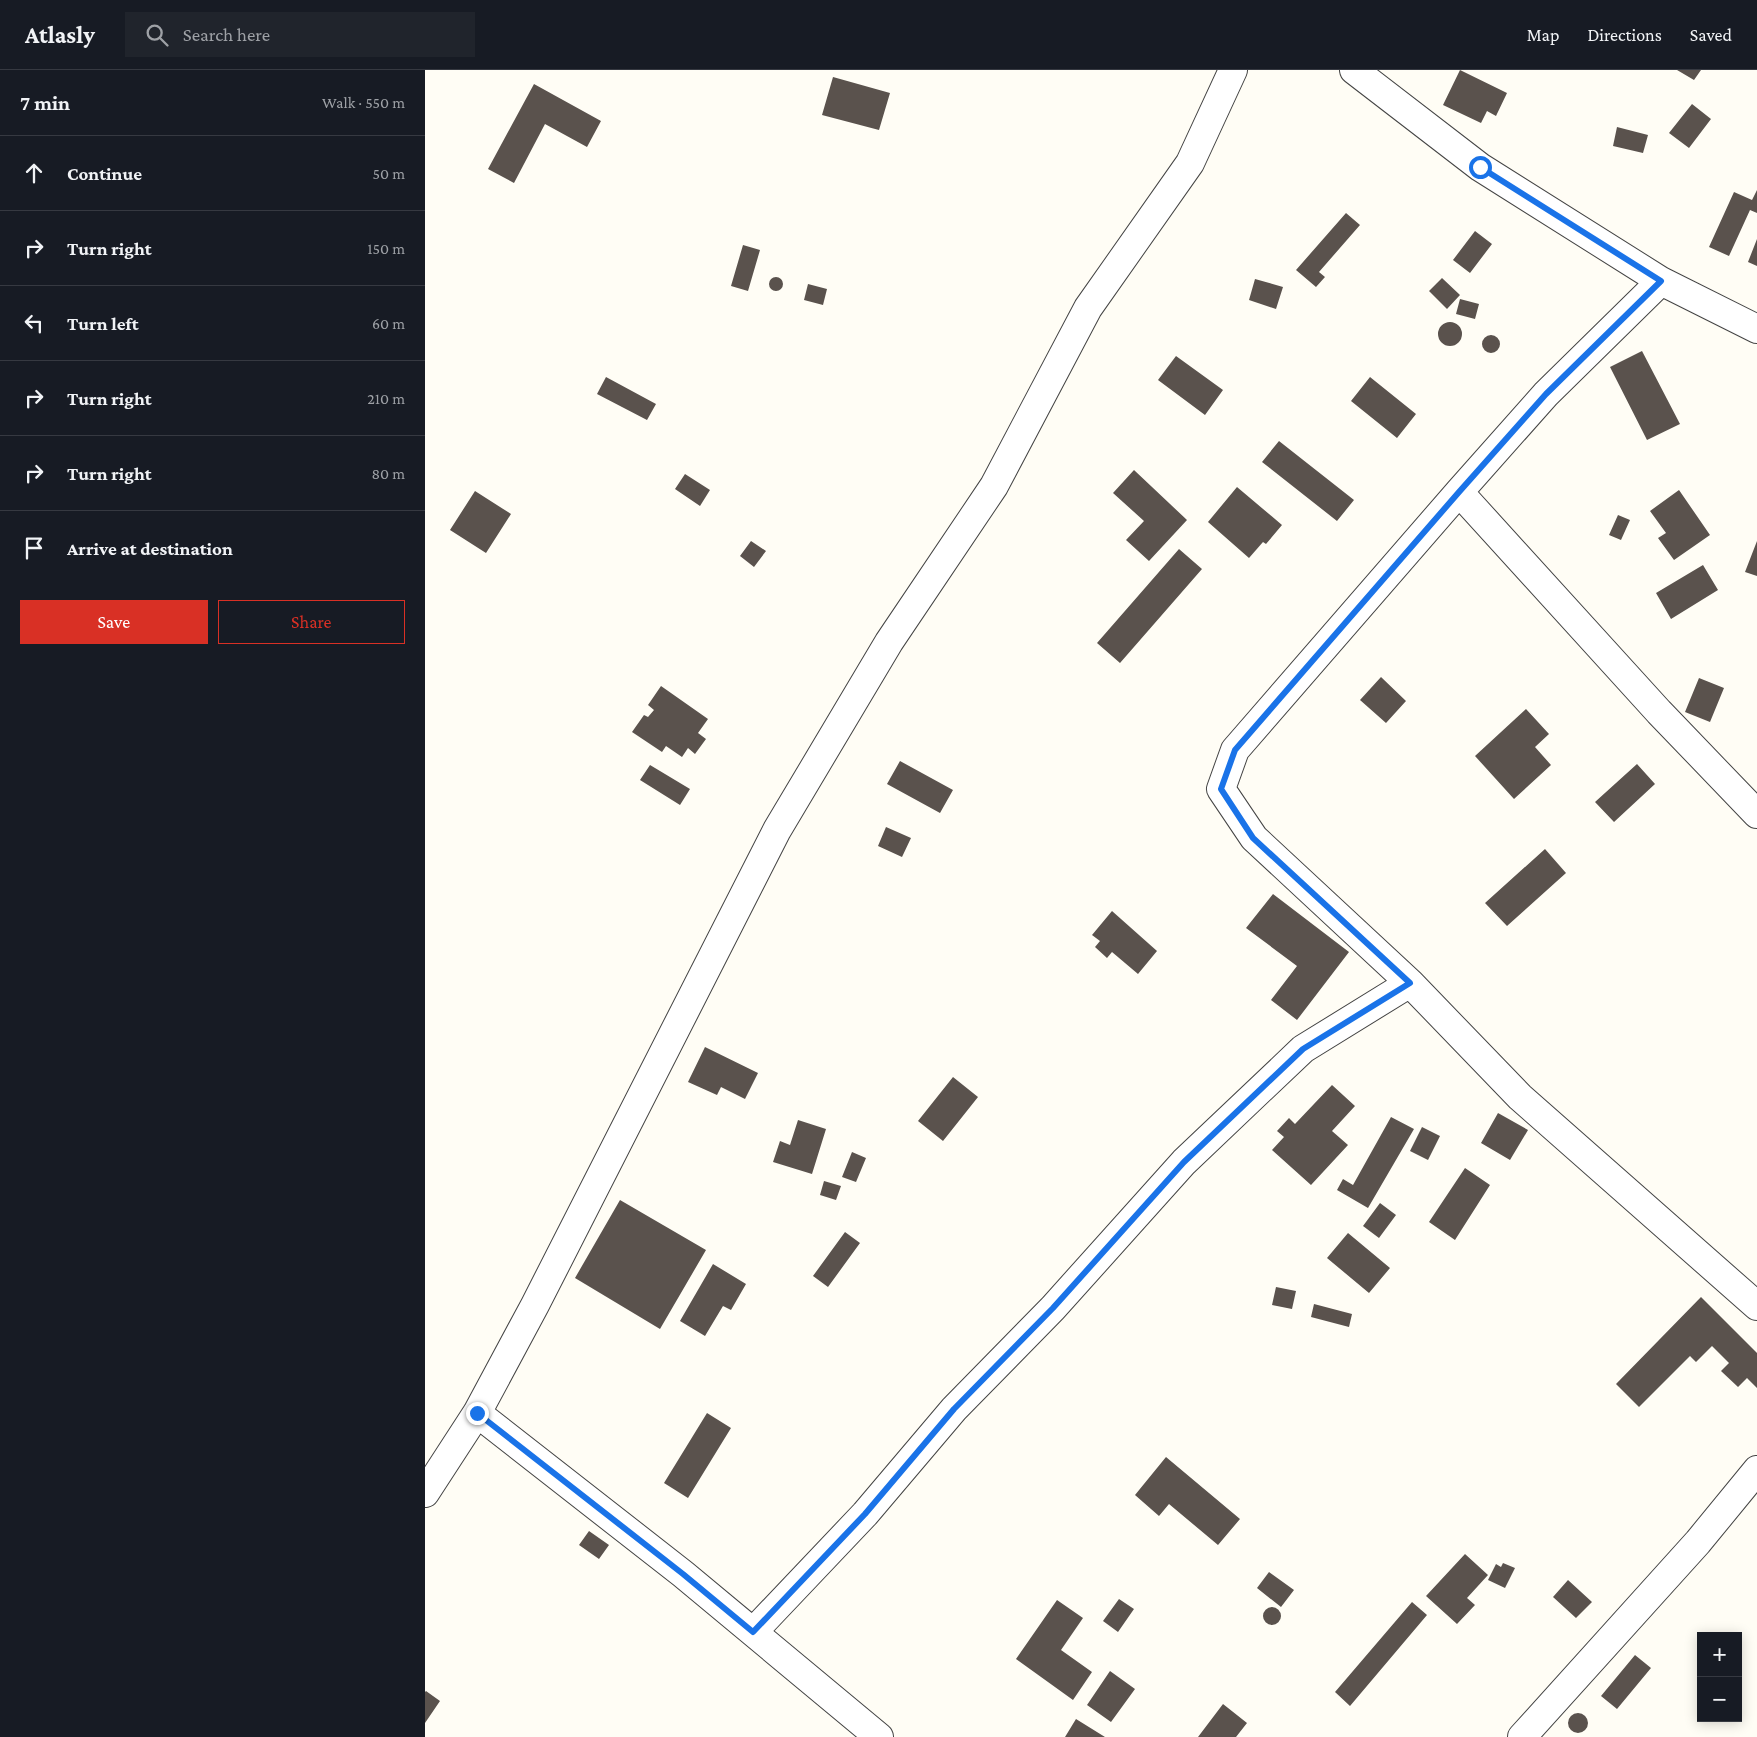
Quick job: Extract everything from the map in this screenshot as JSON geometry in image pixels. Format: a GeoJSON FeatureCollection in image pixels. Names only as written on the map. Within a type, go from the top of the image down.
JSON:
{"type":"FeatureCollection","features":[{"type":"Feature","properties":{"kind":"street"},"geometry":{"type":"LineString","coordinates":[[425,1493],[477,1413],[535,1305],[777,830],[889,642],[994,486],[1088,308],[1190,163],[1233,70]]}},
{"type":"Feature","properties":{"kind":"street"},"geometry":{"type":"LineString","coordinates":[[1354,70],[1480,167],[1661,281],[1757,329]]}},
{"type":"Feature","properties":{"kind":"street"},"geometry":{"type":"LineString","coordinates":[[1661,281],[1546,394],[1235,750],[1221,789],[1253,838],[1410,983],[1520,1097],[1757,1306]]}},
{"type":"Feature","properties":{"kind":"street"},"geometry":{"type":"LineString","coordinates":[[1459,492],[1659,712],[1757,814]]}},
{"type":"Feature","properties":{"kind":"street"},"geometry":{"type":"LineString","coordinates":[[753,1632],[865,1514],[954,1409],[1053,1308],[1184,1162],[1303,1049],[1410,983]]}},
{"type":"Feature","properties":{"kind":"street"},"geometry":{"type":"LineString","coordinates":[[477,1413],[683,1574],[879,1737]]}},
{"type":"Feature","properties":{"kind":"street"},"geometry":{"type":"LineString","coordinates":[[1522,1737],[1698,1542],[1757,1470]]}},
{"type":"Feature","properties":{"kind":"building"},"geometry":{"type":"Polygon","coordinates":[[[1460,70],[1507,93],[1496,116],[1487,111],[1481,123],[1443,105],[1460,70]]]}},
{"type":"Feature","properties":{"kind":"building"},"geometry":{"type":"Polygon","coordinates":[[[1677,70],[1701,70],[1694,80],[1677,70]]]}},
{"type":"Feature","properties":{"kind":"building"},"geometry":{"type":"Polygon","coordinates":[[[833,77],[890,93],[879,130],[822,115],[833,77]]]}},
{"type":"Feature","properties":{"kind":"building"},"geometry":{"type":"Polygon","coordinates":[[[534,84],[601,121],[587,147],[545,124],[514,183],[488,169],[534,84]]]}},
{"type":"Feature","properties":{"kind":"building"},"geometry":{"type":"Polygon","coordinates":[[[1692,104],[1711,119],[1689,148],[1669,133],[1692,104]]]}},
{"type":"Feature","properties":{"kind":"building"},"geometry":{"type":"Polygon","coordinates":[[[1617,127],[1648,135],[1643,153],[1613,146],[1617,127]]]}},
{"type":"Feature","properties":{"kind":"building"},"geometry":{"type":"Polygon","coordinates":[[[1757,190],[1757,213],[1750,210],[1729,256],[1709,247],[1734,192],[1752,200],[1757,190]]]}},
{"type":"Feature","properties":{"kind":"building"},"geometry":{"type":"Polygon","coordinates":[[[1346,213],[1360,225],[1319,272],[1325,277],[1316,287],[1296,270],[1346,213]]]}},
{"type":"Feature","properties":{"kind":"building"},"geometry":{"type":"Polygon","coordinates":[[[1475,231],[1492,244],[1470,273],[1453,260],[1475,231]]]}},
{"type":"Feature","properties":{"kind":"building"},"geometry":{"type":"Polygon","coordinates":[[[1757,239],[1757,266],[1748,262],[1757,239]]]}},
{"type":"Feature","properties":{"kind":"building"},"geometry":{"type":"Polygon","coordinates":[[[743,245],[760,250],[748,291],[731,286],[743,245]]]}},
{"type":"Feature","properties":{"kind":"building"},"geometry":{"type":"Polygon","coordinates":[[[776,277],[781,279],[783,284],[781,289],[776,291],[771,289],[769,284],[771,279],[776,277]]]}},
{"type":"Feature","properties":{"kind":"building"},"geometry":{"type":"Polygon","coordinates":[[[1442,278],[1460,295],[1447,309],[1429,291],[1442,278]]]}},
{"type":"Feature","properties":{"kind":"building"},"geometry":{"type":"Polygon","coordinates":[[[1255,279],[1283,287],[1276,309],[1249,300],[1255,279]]]}},
{"type":"Feature","properties":{"kind":"building"},"geometry":{"type":"Polygon","coordinates":[[[808,284],[827,289],[823,305],[804,300],[808,284]]]}},
{"type":"Feature","properties":{"kind":"building"},"geometry":{"type":"Polygon","coordinates":[[[1460,299],[1479,304],[1475,319],[1456,314],[1460,299]]]}},
{"type":"Feature","properties":{"kind":"building"},"geometry":{"type":"Polygon","coordinates":[[[1450,322],[1455,323],[1461,329],[1461,339],[1455,345],[1450,346],[1445,345],[1439,339],[1438,334],[1439,329],[1445,323],[1450,322]]]}},
{"type":"Feature","properties":{"kind":"building"},"geometry":{"type":"Polygon","coordinates":[[[1491,335],[1497,338],[1500,344],[1497,350],[1491,353],[1485,350],[1482,344],[1485,338],[1491,335]]]}},
{"type":"Feature","properties":{"kind":"building"},"geometry":{"type":"Polygon","coordinates":[[[1642,351],[1680,424],[1647,440],[1610,367],[1642,351]]]}},
{"type":"Feature","properties":{"kind":"building"},"geometry":{"type":"Polygon","coordinates":[[[1176,356],[1223,390],[1205,415],[1158,380],[1176,356]]]}},
{"type":"Feature","properties":{"kind":"building"},"geometry":{"type":"Polygon","coordinates":[[[606,377],[656,404],[647,420],[597,394],[606,377]]]}},
{"type":"Feature","properties":{"kind":"building"},"geometry":{"type":"Polygon","coordinates":[[[1370,377],[1416,414],[1397,438],[1351,401],[1370,377]]]}},
{"type":"Feature","properties":{"kind":"building"},"geometry":{"type":"Polygon","coordinates":[[[1279,441],[1354,500],[1337,521],[1262,462],[1279,441]]]}},
{"type":"Feature","properties":{"kind":"building"},"geometry":{"type":"Polygon","coordinates":[[[1134,470],[1187,520],[1149,561],[1126,540],[1144,521],[1113,493],[1134,470]]]}},
{"type":"Feature","properties":{"kind":"building"},"geometry":{"type":"Polygon","coordinates":[[[685,474],[710,490],[700,506],[675,489],[685,474]]]}},
{"type":"Feature","properties":{"kind":"building"},"geometry":{"type":"Polygon","coordinates":[[[1237,487],[1282,525],[1266,544],[1263,542],[1249,558],[1208,522],[1237,487]]]}},
{"type":"Feature","properties":{"kind":"building"},"geometry":{"type":"Polygon","coordinates":[[[1679,490],[1710,535],[1674,560],[1658,538],[1666,533],[1650,511],[1679,490]]]}},
{"type":"Feature","properties":{"kind":"building"},"geometry":{"type":"Polygon","coordinates":[[[475,491],[511,514],[486,553],[450,530],[475,491]]]}},
{"type":"Feature","properties":{"kind":"building"},"geometry":{"type":"Polygon","coordinates":[[[1618,515],[1630,520],[1621,540],[1609,535],[1618,515]]]}},
{"type":"Feature","properties":{"kind":"building"},"geometry":{"type":"Polygon","coordinates":[[[751,541],[766,551],[754,567],[740,556],[751,541]]]}},
{"type":"Feature","properties":{"kind":"building"},"geometry":{"type":"Polygon","coordinates":[[[1757,541],[1757,576],[1745,572],[1757,541]]]}},
{"type":"Feature","properties":{"kind":"building"},"geometry":{"type":"Polygon","coordinates":[[[1179,549],[1202,569],[1120,663],[1097,643],[1179,549]]]}},
{"type":"Feature","properties":{"kind":"building"},"geometry":{"type":"Polygon","coordinates":[[[1703,565],[1718,590],[1671,619],[1656,593],[1703,565]]]}},
{"type":"Feature","properties":{"kind":"building"},"geometry":{"type":"Polygon","coordinates":[[[1381,677],[1406,701],[1386,723],[1360,700],[1381,677]]]}},
{"type":"Feature","properties":{"kind":"building"},"geometry":{"type":"Polygon","coordinates":[[[1699,678],[1724,688],[1710,722],[1685,712],[1699,678]]]}},
{"type":"Feature","properties":{"kind":"building"},"geometry":{"type":"Polygon","coordinates":[[[661,686],[708,719],[698,733],[706,739],[695,754],[688,748],[682,757],[666,746],[662,752],[632,732],[644,715],[648,717],[654,710],[648,705],[661,686]]]}},
{"type":"Feature","properties":{"kind":"building"},"geometry":{"type":"Polygon","coordinates":[[[1526,709],[1549,734],[1535,747],[1551,765],[1514,799],[1475,756],[1526,709]]]}},
{"type":"Feature","properties":{"kind":"building"},"geometry":{"type":"Polygon","coordinates":[[[900,761],[953,790],[940,813],[887,784],[900,761]]]}},
{"type":"Feature","properties":{"kind":"building"},"geometry":{"type":"Polygon","coordinates":[[[1637,764],[1655,784],[1614,822],[1595,802],[1637,764]]]}},
{"type":"Feature","properties":{"kind":"building"},"geometry":{"type":"Polygon","coordinates":[[[650,765],[690,789],[680,805],[640,780],[650,765]]]}},
{"type":"Feature","properties":{"kind":"building"},"geometry":{"type":"Polygon","coordinates":[[[886,827],[911,838],[902,857],[878,846],[886,827]]]}},
{"type":"Feature","properties":{"kind":"building"},"geometry":{"type":"Polygon","coordinates":[[[1545,849],[1566,873],[1507,926],[1485,903],[1545,849]]]}},
{"type":"Feature","properties":{"kind":"building"},"geometry":{"type":"Polygon","coordinates":[[[1273,894],[1349,952],[1297,1020],[1271,1000],[1297,966],[1246,928],[1273,894]]]}},
{"type":"Feature","properties":{"kind":"building"},"geometry":{"type":"Polygon","coordinates":[[[1112,911],[1157,951],[1138,974],[1112,952],[1107,958],[1095,947],[1100,941],[1092,935],[1112,911]]]}},
{"type":"Feature","properties":{"kind":"building"},"geometry":{"type":"Polygon","coordinates":[[[705,1047],[758,1073],[745,1099],[721,1087],[717,1095],[688,1082],[705,1047]]]}},
{"type":"Feature","properties":{"kind":"building"},"geometry":{"type":"Polygon","coordinates":[[[953,1077],[978,1097],[943,1141],[918,1121],[953,1077]]]}},
{"type":"Feature","properties":{"kind":"building"},"geometry":{"type":"Polygon","coordinates":[[[1332,1085],[1355,1106],[1332,1131],[1348,1145],[1311,1185],[1272,1150],[1284,1137],[1277,1131],[1289,1118],[1295,1124],[1332,1085]]]}},
{"type":"Feature","properties":{"kind":"building"},"geometry":{"type":"Polygon","coordinates":[[[1498,1113],[1528,1130],[1510,1160],[1481,1143],[1498,1113]]]}},
{"type":"Feature","properties":{"kind":"building"},"geometry":{"type":"Polygon","coordinates":[[[1391,1117],[1414,1129],[1368,1208],[1337,1190],[1343,1179],[1353,1185],[1391,1117]]]}},
{"type":"Feature","properties":{"kind":"building"},"geometry":{"type":"Polygon","coordinates":[[[798,1120],[826,1129],[812,1174],[773,1162],[780,1141],[790,1145],[798,1120]]]}},
{"type":"Feature","properties":{"kind":"building"},"geometry":{"type":"Polygon","coordinates":[[[1422,1127],[1440,1136],[1428,1160],[1410,1151],[1422,1127]]]}},
{"type":"Feature","properties":{"kind":"building"},"geometry":{"type":"Polygon","coordinates":[[[852,1152],[866,1158],[856,1182],[842,1177],[852,1152]]]}},
{"type":"Feature","properties":{"kind":"building"},"geometry":{"type":"Polygon","coordinates":[[[1465,1168],[1490,1185],[1455,1240],[1429,1222],[1465,1168]]]}},
{"type":"Feature","properties":{"kind":"building"},"geometry":{"type":"Polygon","coordinates":[[[824,1181],[841,1186],[836,1200],[820,1195],[824,1181]]]}},
{"type":"Feature","properties":{"kind":"building"},"geometry":{"type":"Polygon","coordinates":[[[620,1200],[706,1250],[660,1329],[575,1278],[620,1200]]]}},
{"type":"Feature","properties":{"kind":"building"},"geometry":{"type":"Polygon","coordinates":[[[1380,1203],[1396,1215],[1379,1238],[1363,1226],[1380,1203]]]}},
{"type":"Feature","properties":{"kind":"building"},"geometry":{"type":"Polygon","coordinates":[[[845,1232],[860,1243],[828,1287],[813,1276],[845,1232]]]}},
{"type":"Feature","properties":{"kind":"building"},"geometry":{"type":"Polygon","coordinates":[[[1348,1233],[1390,1268],[1369,1293],[1327,1258],[1348,1233]]]}},
{"type":"Feature","properties":{"kind":"building"},"geometry":{"type":"Polygon","coordinates":[[[713,1264],[746,1284],[731,1310],[723,1306],[705,1336],[680,1321],[713,1264]]]}},
{"type":"Feature","properties":{"kind":"building"},"geometry":{"type":"Polygon","coordinates":[[[1276,1287],[1296,1291],[1292,1309],[1272,1305],[1276,1287]]]}},
{"type":"Feature","properties":{"kind":"building"},"geometry":{"type":"Polygon","coordinates":[[[1701,1297],[1757,1353],[1757,1388],[1747,1378],[1738,1387],[1721,1371],[1729,1363],[1712,1346],[1696,1362],[1690,1356],[1639,1407],[1616,1384],[1701,1297]]]}},
{"type":"Feature","properties":{"kind":"building"},"geometry":{"type":"Polygon","coordinates":[[[1314,1304],[1352,1314],[1349,1327],[1311,1317],[1314,1304]]]}},
{"type":"Feature","properties":{"kind":"building"},"geometry":{"type":"Polygon","coordinates":[[[707,1413],[731,1428],[688,1498],[664,1483],[707,1413]]]}},
{"type":"Feature","properties":{"kind":"building"},"geometry":{"type":"Polygon","coordinates":[[[1166,1457],[1240,1519],[1218,1545],[1169,1504],[1159,1516],[1135,1495],[1166,1457]]]}},
{"type":"Feature","properties":{"kind":"building"},"geometry":{"type":"Polygon","coordinates":[[[589,1531],[609,1545],[599,1559],[579,1545],[589,1531]]]}},
{"type":"Feature","properties":{"kind":"building"},"geometry":{"type":"Polygon","coordinates":[[[1465,1554],[1488,1575],[1467,1598],[1475,1605],[1457,1624],[1426,1596],[1465,1554]]]}},
{"type":"Feature","properties":{"kind":"building"},"geometry":{"type":"Polygon","coordinates":[[[1503,1563],[1515,1568],[1505,1588],[1488,1580],[1496,1564],[1501,1567],[1503,1563]]]}},
{"type":"Feature","properties":{"kind":"building"},"geometry":{"type":"Polygon","coordinates":[[[1269,1572],[1294,1590],[1281,1607],[1257,1588],[1269,1572]]]}},
{"type":"Feature","properties":{"kind":"building"},"geometry":{"type":"Polygon","coordinates":[[[1568,1580],[1592,1602],[1576,1618],[1553,1597],[1568,1580]]]}},
{"type":"Feature","properties":{"kind":"building"},"geometry":{"type":"Polygon","coordinates":[[[1119,1599],[1134,1609],[1118,1632],[1103,1621],[1119,1599]]]}},
{"type":"Feature","properties":{"kind":"building"},"geometry":{"type":"Polygon","coordinates":[[[1057,1600],[1083,1618],[1061,1650],[1092,1672],[1073,1700],[1016,1659],[1057,1600]]]}},
{"type":"Feature","properties":{"kind":"building"},"geometry":{"type":"Polygon","coordinates":[[[1412,1602],[1427,1615],[1350,1706],[1335,1692],[1412,1602]]]}},
{"type":"Feature","properties":{"kind":"building"},"geometry":{"type":"Polygon","coordinates":[[[1272,1607],[1278,1610],[1281,1616],[1278,1622],[1272,1625],[1266,1622],[1263,1616],[1266,1610],[1272,1607]]]}},
{"type":"Feature","properties":{"kind":"building"},"geometry":{"type":"Polygon","coordinates":[[[1635,1655],[1651,1668],[1617,1709],[1601,1696],[1635,1655]]]}},
{"type":"Feature","properties":{"kind":"building"},"geometry":{"type":"Polygon","coordinates":[[[1110,1671],[1135,1689],[1111,1722],[1087,1705],[1110,1671]]]}},
{"type":"Feature","properties":{"kind":"building"},"geometry":{"type":"Polygon","coordinates":[[[425,1692],[440,1701],[425,1723],[425,1692]]]}},
{"type":"Feature","properties":{"kind":"building"},"geometry":{"type":"Polygon","coordinates":[[[1223,1704],[1247,1723],[1236,1737],[1198,1737],[1223,1704]]]}},
{"type":"Feature","properties":{"kind":"building"},"geometry":{"type":"Polygon","coordinates":[[[1578,1713],[1585,1716],[1588,1723],[1585,1730],[1578,1733],[1571,1730],[1568,1723],[1571,1716],[1578,1713]]]}},
{"type":"Feature","properties":{"kind":"building"},"geometry":{"type":"Polygon","coordinates":[[[1076,1719],[1105,1737],[1065,1737],[1076,1719]]]}},
{"type":"Feature","properties":{"kind":"route"},"geometry":{"type":"LineString","coordinates":[[477,1413],[683,1574],[753,1632],[865,1514],[954,1409],[1053,1308],[1184,1162],[1303,1049],[1410,983],[1253,838],[1221,789],[1235,750],[1546,394],[1661,281],[1480,167]]}}]}
